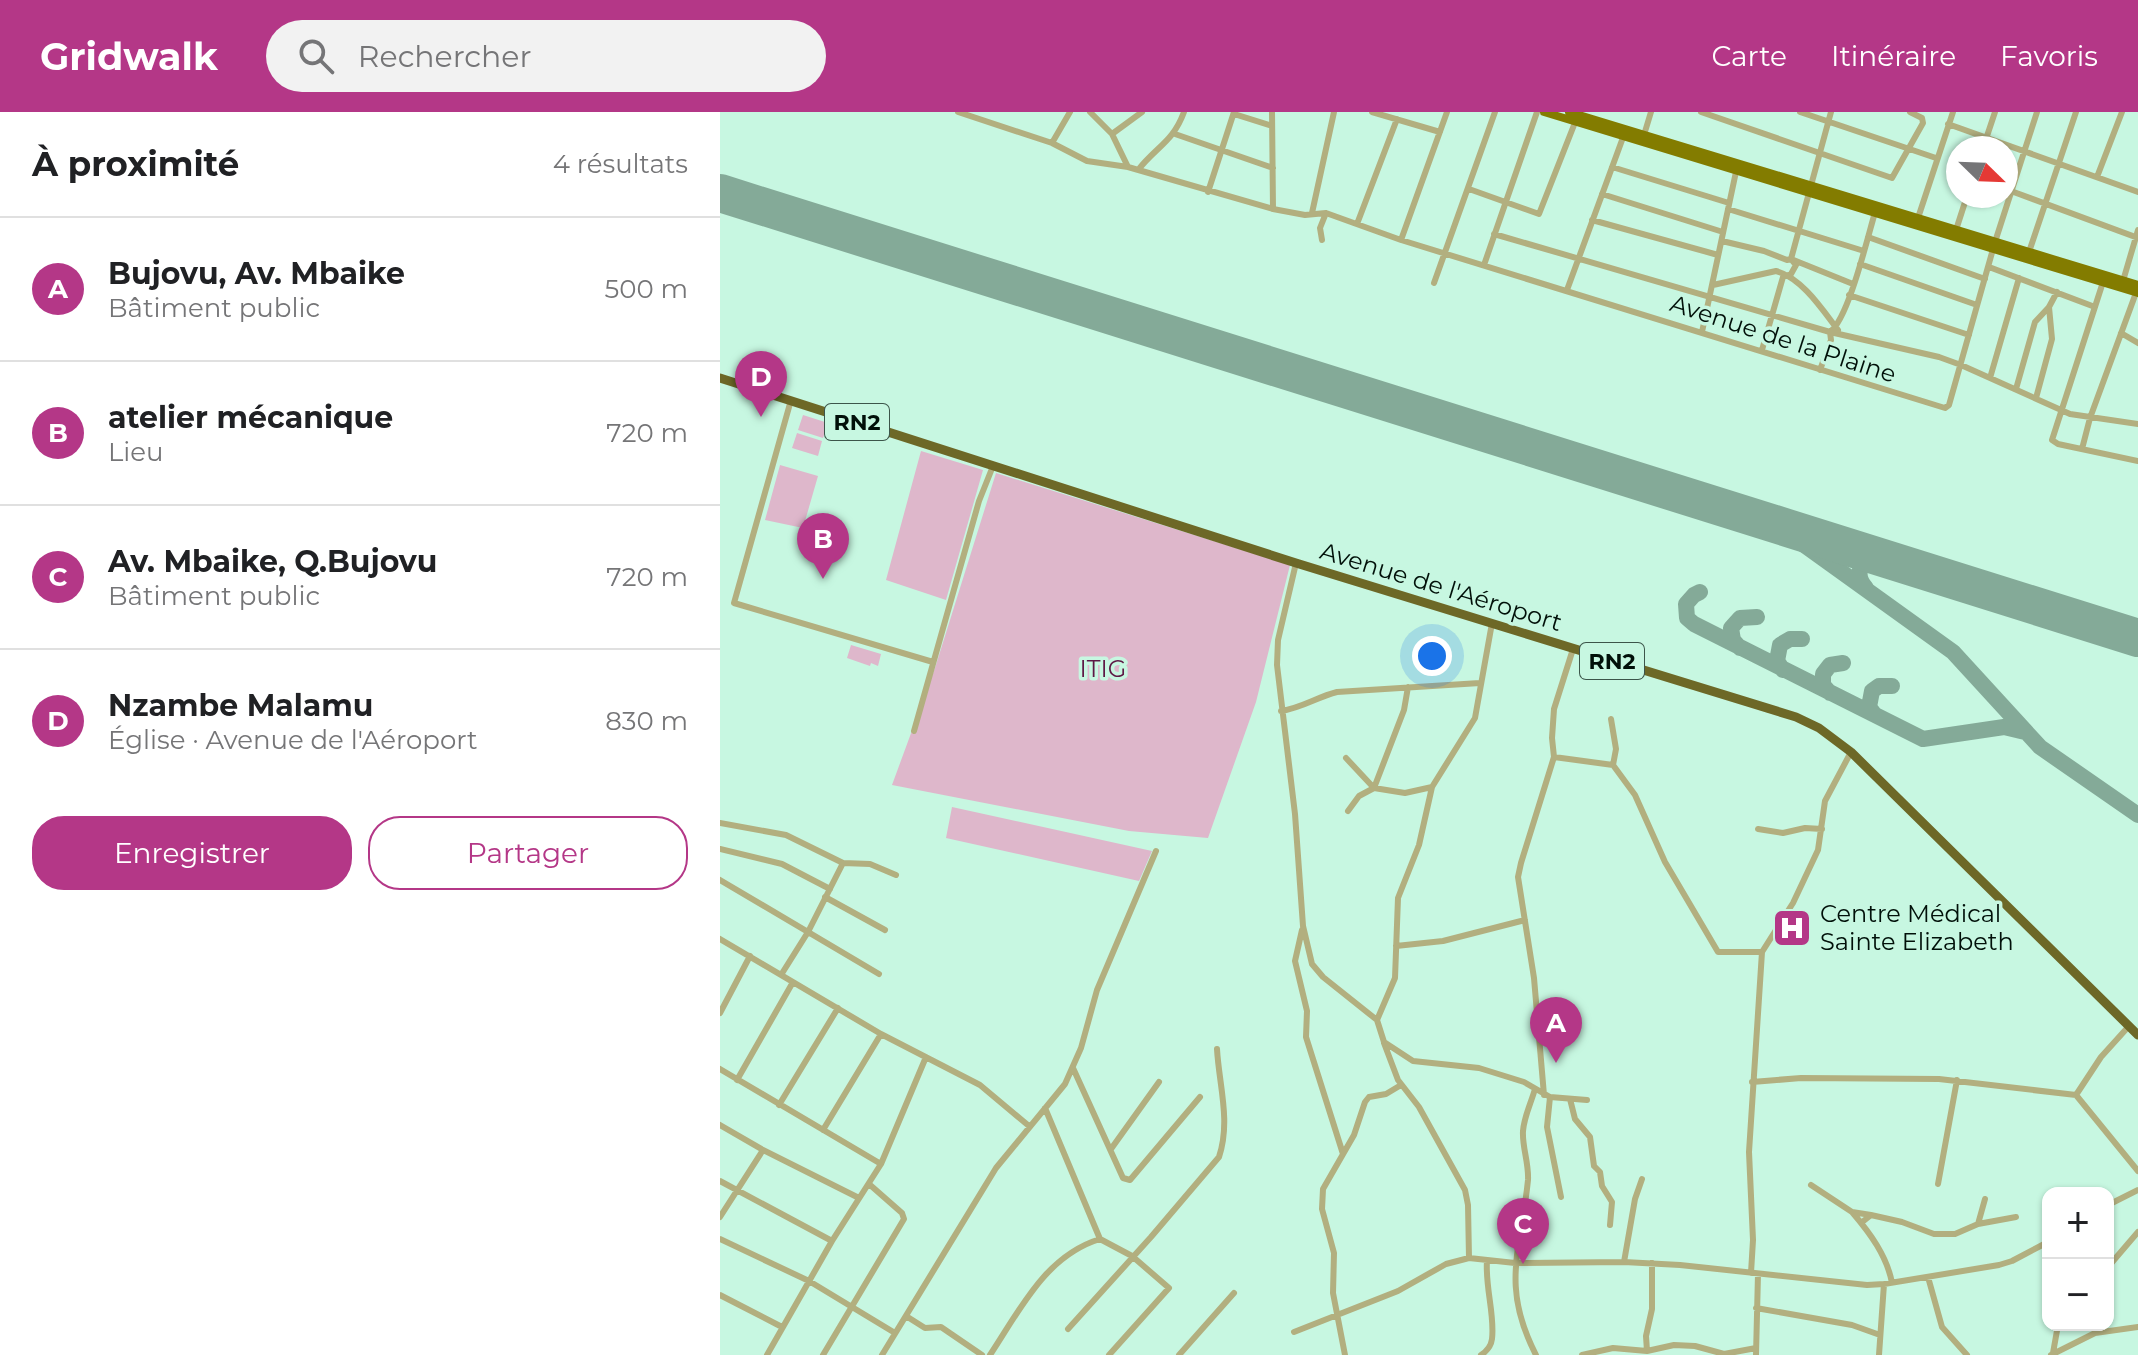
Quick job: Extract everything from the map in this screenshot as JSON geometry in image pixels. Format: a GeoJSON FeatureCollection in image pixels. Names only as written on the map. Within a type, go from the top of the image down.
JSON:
{"type":"FeatureCollection","features":[{"type":"Feature","properties":{"kind":"highway","name":"Avenue de l'Aéroport"},"geometry":{"type":"LineString","coordinates":[[720,378],[1296,563],[1796,717],[1819,728],[1851,752],[2138,1035]]}},
{"type":"Feature","properties":{"kind":"main road"},"geometry":{"type":"LineString","coordinates":[[1544,112],[1574,116],[1876,211],[1955,232]]}},
{"type":"Feature","properties":{"kind":"main road"},"geometry":{"type":"LineString","coordinates":[[1876,211],[1918,218],[2137,289]]}},
{"type":"Feature","properties":{"kind":"main road"},"geometry":{"type":"LineString","coordinates":[[1995,245],[2029,252],[2104,279],[2123,281],[2137,289]]}},
{"type":"Feature","properties":{"kind":"street","name":"Avenue de la Plaine"},"geometry":{"type":"LineString","coordinates":[[958,112],[1052,143],[1087,161],[1128,167],[1273,209],[1305,215],[1326,213],[1445,254],[1945,408],[1949,405],[2006,208]]}},
{"type":"Feature","properties":{"kind":"street"},"geometry":{"type":"LineString","coordinates":[[990,122],[996,112]]}},
{"type":"Feature","properties":{"kind":"street"},"geometry":{"type":"LineString","coordinates":[[1052,143],[1070,112]]}},
{"type":"Feature","properties":{"kind":"street"},"geometry":{"type":"LineString","coordinates":[[1090,112],[1112,134],[1128,167]]}},
{"type":"Feature","properties":{"kind":"street"},"geometry":{"type":"LineString","coordinates":[[1112,134],[1142,112]]}},
{"type":"Feature","properties":{"kind":"street"},"geometry":{"type":"LineString","coordinates":[[1138,170],[1175,134],[1184,112]]}},
{"type":"Feature","properties":{"kind":"street"},"geometry":{"type":"LineString","coordinates":[[1272,112],[1273,209]]}},
{"type":"Feature","properties":{"kind":"street"},"geometry":{"type":"LineString","coordinates":[[1312,213],[1334,112]]}},
{"type":"Feature","properties":{"kind":"street"},"geometry":{"type":"LineString","coordinates":[[1372,112],[1440,132]]}},
{"type":"Feature","properties":{"kind":"street"},"geometry":{"type":"LineString","coordinates":[[1401,240],[1447,112]]}},
{"type":"Feature","properties":{"kind":"street"},"geometry":{"type":"LineString","coordinates":[[1434,283],[1495,112]]}},
{"type":"Feature","properties":{"kind":"street"},"geometry":{"type":"LineString","coordinates":[[1484,265],[1537,112]]}},
{"type":"Feature","properties":{"kind":"street"},"geometry":{"type":"LineString","coordinates":[[1643,139],[1651,112]]}},
{"type":"Feature","properties":{"kind":"street"},"geometry":{"type":"LineString","coordinates":[[1701,112],[1892,178],[1923,123],[1922,118],[1910,112]]}},
{"type":"Feature","properties":{"kind":"street"},"geometry":{"type":"LineString","coordinates":[[1800,112],[1936,158]]}},
{"type":"Feature","properties":{"kind":"street"},"geometry":{"type":"LineString","coordinates":[[1762,350],[1800,231],[1818,152],[1831,112]]}},
{"type":"Feature","properties":{"kind":"street"},"geometry":{"type":"LineString","coordinates":[[1918,218],[1953,112]]}},
{"type":"Feature","properties":{"kind":"street"},"geometry":{"type":"LineString","coordinates":[[1987,136],[1995,112]]}},
{"type":"Feature","properties":{"kind":"street","name":"Avenue de la Plaine"},"geometry":{"type":"LineString","coordinates":[[2018,169],[2037,112]]}},
{"type":"Feature","properties":{"kind":"street"},"geometry":{"type":"LineString","coordinates":[[2029,252],[2076,112]]}},
{"type":"Feature","properties":{"kind":"street"},"geometry":{"type":"LineString","coordinates":[[2097,177],[2122,112]]}},
{"type":"Feature","properties":{"kind":"street"},"geometry":{"type":"LineString","coordinates":[[1208,192],[1234,113],[1272,126]]}},
{"type":"Feature","properties":{"kind":"street"},"geometry":{"type":"LineString","coordinates":[[1469,189],[1541,213],[1574,116]]}},
{"type":"Feature","properties":{"kind":"street"},"geometry":{"type":"LineString","coordinates":[[1357,224],[1397,119]]}},
{"type":"Feature","properties":{"kind":"street"},"geometry":{"type":"LineString","coordinates":[[1948,124],[1981,136]]}},
{"type":"Feature","properties":{"kind":"street"},"geometry":{"type":"LineString","coordinates":[[1567,290],[1625,133]]}},
{"type":"Feature","properties":{"kind":"street"},"geometry":{"type":"LineString","coordinates":[[1175,134],[1273,168]]}},
{"type":"Feature","properties":{"kind":"street"},"geometry":{"type":"LineString","coordinates":[[2018,149],[2138,192]]}},
{"type":"Feature","properties":{"kind":"street"},"geometry":{"type":"LineString","coordinates":[[1612,167],[1864,251]]}},
{"type":"Feature","properties":{"kind":"street"},"geometry":{"type":"LineString","coordinates":[[1702,332],[1736,168]]}},
{"type":"Feature","properties":{"kind":"street"},"geometry":{"type":"LineString","coordinates":[[1602,194],[1723,232]]}},
{"type":"Feature","properties":{"kind":"street"},"geometry":{"type":"LineString","coordinates":[[2018,194],[2137,235],[2123,281]]}},
{"type":"Feature","properties":{"kind":"street"},"geometry":{"type":"LineString","coordinates":[[1955,232],[1963,208]]}},
{"type":"Feature","properties":{"kind":"street"},"geometry":{"type":"LineString","coordinates":[[1820,370],[1853,284],[1876,211]]}},
{"type":"Feature","properties":{"kind":"street"},"geometry":{"type":"LineString","coordinates":[[1322,240],[1320,228],[1326,213]]}},
{"type":"Feature","properties":{"kind":"street"},"geometry":{"type":"LineString","coordinates":[[1592,220],[1718,255]]}},
{"type":"Feature","properties":{"kind":"street"},"geometry":{"type":"LineString","coordinates":[[1494,234],[1961,365],[2062,411],[2138,424]]}},
{"type":"Feature","properties":{"kind":"street"},"geometry":{"type":"LineString","coordinates":[[1868,237],[1985,279]]}},
{"type":"Feature","properties":{"kind":"street"},"geometry":{"type":"LineString","coordinates":[[1722,241],[1764,251],[1853,284]]}},
{"type":"Feature","properties":{"kind":"street"},"geometry":{"type":"LineString","coordinates":[[1860,264],[1977,305]]}},
{"type":"Feature","properties":{"kind":"street"},"geometry":{"type":"LineString","coordinates":[[1989,267],[2095,307]]}},
{"type":"Feature","properties":{"kind":"street"},"geometry":{"type":"LineString","coordinates":[[1713,285],[1776,271],[1794,279],[1836,330]]}},
{"type":"Feature","properties":{"kind":"street"},"geometry":{"type":"LineString","coordinates":[[1990,378],[2019,278]]}},
{"type":"Feature","properties":{"kind":"street"},"geometry":{"type":"LineString","coordinates":[[2104,279],[2052,440],[2138,461]]}},
{"type":"Feature","properties":{"kind":"street"},"geometry":{"type":"LineString","coordinates":[[2082,449],[2090,418],[2137,289]]}},
{"type":"Feature","properties":{"kind":"street"},"geometry":{"type":"LineString","coordinates":[[2016,389],[2035,322],[2049,307],[2057,292]]}},
{"type":"Feature","properties":{"kind":"street"},"geometry":{"type":"LineString","coordinates":[[1849,295],[1969,335]]}},
{"type":"Feature","properties":{"kind":"street"},"geometry":{"type":"LineString","coordinates":[[2036,398],[2052,339],[2049,307]]}},
{"type":"Feature","properties":{"kind":"street"},"geometry":{"type":"LineString","coordinates":[[2121,333],[2138,343]]}},
{"type":"Feature","properties":{"kind":"street"},"geometry":{"type":"LineString","coordinates":[[791,400],[734,603],[933,662]]}},
{"type":"Feature","properties":{"kind":"street"},"geometry":{"type":"LineString","coordinates":[[914,731],[979,501],[993,466]]}},
{"type":"Feature","properties":{"kind":"street"},"geometry":{"type":"LineString","coordinates":[[1296,563],[1277,652],[1281,711],[1295,814],[1303,926],[1312,964],[1316,971],[1377,1020],[1401,1085],[1419,1107],[1465,1190],[1469,1258]]}},
{"type":"Feature","properties":{"kind":"street"},"geometry":{"type":"LineString","coordinates":[[1377,1020],[1395,978],[1398,898],[1419,845],[1432,787],[1473,723],[1492,623]]}},
{"type":"Feature","properties":{"kind":"street"},"geometry":{"type":"LineString","coordinates":[[1561,1197],[1547,1127],[1547,1096],[1519,871],[1554,757],[1554,709],[1573,649]]}},
{"type":"Feature","properties":{"kind":"street"},"geometry":{"type":"LineString","coordinates":[[1281,711],[1300,708],[1320,696],[1337,692],[1480,683]]}},
{"type":"Feature","properties":{"kind":"street"},"geometry":{"type":"LineString","coordinates":[[1374,788],[1404,710],[1408,687]]}},
{"type":"Feature","properties":{"kind":"street"},"geometry":{"type":"LineString","coordinates":[[1611,719],[1616,749],[1613,765]]}},
{"type":"Feature","properties":{"kind":"street"},"geometry":{"type":"LineString","coordinates":[[1582,1355],[1613,1348],[1652,1352],[1685,1345],[1724,1354],[1756,1351],[1749,1152],[1762,952],[1793,903],[1818,850],[1825,801],[1851,752]]}},
{"type":"Feature","properties":{"kind":"street"},"geometry":{"type":"LineString","coordinates":[[1554,757],[1613,765],[1635,795],[1665,862],[1718,952],[1762,952]]}},
{"type":"Feature","properties":{"kind":"street"},"geometry":{"type":"LineString","coordinates":[[1346,758],[1374,788]]}},
{"type":"Feature","properties":{"kind":"street"},"geometry":{"type":"LineString","coordinates":[[1348,811],[1359,796],[1374,788],[1405,793],[1432,787]]}},
{"type":"Feature","properties":{"kind":"street"},"geometry":{"type":"LineString","coordinates":[[720,823],[786,835],[843,863],[870,864],[896,875]]}},
{"type":"Feature","properties":{"kind":"street"},"geometry":{"type":"LineString","coordinates":[[1758,829],[1783,833],[1805,828],[1822,829]]}},
{"type":"Feature","properties":{"kind":"street"},"geometry":{"type":"LineString","coordinates":[[720,849],[782,864],[830,889]]}},
{"type":"Feature","properties":{"kind":"street"},"geometry":{"type":"LineString","coordinates":[[882,1355],[996,1168],[1060,1091],[1073,1068],[1085,1038],[1097,990],[1156,851]]}},
{"type":"Feature","properties":{"kind":"street"},"geometry":{"type":"LineString","coordinates":[[781,975],[808,932],[843,863]]}},
{"type":"Feature","properties":{"kind":"street"},"geometry":{"type":"LineString","coordinates":[[720,880],[879,974]]}},
{"type":"Feature","properties":{"kind":"street"},"geometry":{"type":"LineString","coordinates":[[825,897],[885,930]]}},
{"type":"Feature","properties":{"kind":"street"},"geometry":{"type":"LineString","coordinates":[[1396,946],[1443,941],[1525,920]]}},
{"type":"Feature","properties":{"kind":"street"},"geometry":{"type":"LineString","coordinates":[[1303,926],[1295,961],[1307,1011],[1306,1037],[1344,1155]]}},
{"type":"Feature","properties":{"kind":"street"},"geometry":{"type":"LineString","coordinates":[[720,939],[881,1034],[980,1085],[1029,1126]]}},
{"type":"Feature","properties":{"kind":"street"},"geometry":{"type":"LineString","coordinates":[[720,1013],[750,956]]}},
{"type":"Feature","properties":{"kind":"street"},"geometry":{"type":"LineString","coordinates":[[737,1080],[793,982]]}},
{"type":"Feature","properties":{"kind":"street"},"geometry":{"type":"LineString","coordinates":[[779,1105],[838,1008]]}},
{"type":"Feature","properties":{"kind":"street"},"geometry":{"type":"LineString","coordinates":[[2076,1095],[2101,1057],[2129,1026]]}},
{"type":"Feature","properties":{"kind":"street"},"geometry":{"type":"LineString","coordinates":[[823,1130],[881,1034]]}},
{"type":"Feature","properties":{"kind":"street"},"geometry":{"type":"LineString","coordinates":[[1384,1042],[1421,1063],[1479,1068],[1524,1082],[1547,1096],[1587,1100]]}},
{"type":"Feature","properties":{"kind":"street"},"geometry":{"type":"LineString","coordinates":[[1068,1329],[1219,1157],[1224,1103],[1217,1049]]}},
{"type":"Feature","properties":{"kind":"street"},"geometry":{"type":"LineString","coordinates":[[767,1355],[832,1241],[881,1164],[926,1057]]}},
{"type":"Feature","properties":{"kind":"street"},"geometry":{"type":"LineString","coordinates":[[1073,1068],[1123,1178],[1130,1180],[1200,1097]]}},
{"type":"Feature","properties":{"kind":"street"},"geometry":{"type":"LineString","coordinates":[[720,1069],[881,1164]]}},
{"type":"Feature","properties":{"kind":"street"},"geometry":{"type":"LineString","coordinates":[[1752,1082],[1801,1078],[1957,1080],[2076,1095],[2138,1171]]}},
{"type":"Feature","properties":{"kind":"street"},"geometry":{"type":"LineString","coordinates":[[1938,1184],[1957,1080]]}},
{"type":"Feature","properties":{"kind":"street"},"geometry":{"type":"LineString","coordinates":[[1111,1149],[1159,1082]]}},
{"type":"Feature","properties":{"kind":"street"},"geometry":{"type":"LineString","coordinates":[[1345,1355],[1340,1316],[1333,1293],[1334,1253],[1322,1209],[1323,1189],[1344,1155],[1365,1102],[1369,1097],[1386,1094],[1401,1085]]}},
{"type":"Feature","properties":{"kind":"street"},"geometry":{"type":"LineString","coordinates":[[1535,1089],[1523,1132],[1528,1176],[1515,1263],[1520,1313],[1536,1355]]}},
{"type":"Feature","properties":{"kind":"street"},"geometry":{"type":"LineString","coordinates":[[1570,1099],[1575,1119],[1590,1137],[1594,1166],[1600,1172],[1602,1186],[1612,1200],[1610,1225]]}},
{"type":"Feature","properties":{"kind":"street"},"geometry":{"type":"LineString","coordinates":[[1045,1108],[1100,1239],[1132,1256],[1169,1288],[1109,1355]]}},
{"type":"Feature","properties":{"kind":"street"},"geometry":{"type":"LineString","coordinates":[[720,1125],[859,1198]]}},
{"type":"Feature","properties":{"kind":"street"},"geometry":{"type":"LineString","coordinates":[[720,1217],[763,1150]]}},
{"type":"Feature","properties":{"kind":"street"},"geometry":{"type":"LineString","coordinates":[[1624,1262],[1635,1199],[1642,1179]]}},
{"type":"Feature","properties":{"kind":"street"},"geometry":{"type":"LineString","coordinates":[[720,1181],[832,1241]]}},
{"type":"Feature","properties":{"kind":"street"},"geometry":{"type":"LineString","coordinates":[[823,1355],[904,1219],[902,1213],[869,1184]]}},
{"type":"Feature","properties":{"kind":"street"},"geometry":{"type":"LineString","coordinates":[[1811,1185],[1852,1212],[1889,1266],[1879,1355]]}},
{"type":"Feature","properties":{"kind":"street"},"geometry":{"type":"LineString","coordinates":[[2114,1202],[2138,1190]]}},
{"type":"Feature","properties":{"kind":"street"},"geometry":{"type":"LineString","coordinates":[[1978,1224],[1985,1199]]}},
{"type":"Feature","properties":{"kind":"street"},"geometry":{"type":"LineString","coordinates":[[1852,1212],[1902,1222],[1934,1234],[1955,1234],[1978,1224],[2016,1217]]}},
{"type":"Feature","properties":{"kind":"street"},"geometry":{"type":"LineString","coordinates":[[1861,1223],[1871,1215]]}},
{"type":"Feature","properties":{"kind":"street"},"geometry":{"type":"LineString","coordinates":[[2114,1260],[2138,1232]]}},
{"type":"Feature","properties":{"kind":"street"},"geometry":{"type":"LineString","coordinates":[[720,1239],[809,1281],[895,1333]]}},
{"type":"Feature","properties":{"kind":"street"},"geometry":{"type":"LineString","coordinates":[[990,1355],[1051,1267],[1084,1244],[1100,1239]]}},
{"type":"Feature","properties":{"kind":"street"},"geometry":{"type":"LineString","coordinates":[[1294,1332],[1398,1291],[1446,1264],[1469,1258],[1515,1263],[1652,1263],[1888,1284],[1999,1265],[2042,1245]]}},
{"type":"Feature","properties":{"kind":"street"},"geometry":{"type":"LineString","coordinates":[[1481,1355],[1490,1347],[1492,1339],[1486,1283],[1487,1261]]}},
{"type":"Feature","properties":{"kind":"street"},"geometry":{"type":"LineString","coordinates":[[1652,1263],[1652,1309],[1646,1336],[1652,1352]]}},
{"type":"Feature","properties":{"kind":"street"},"geometry":{"type":"LineString","coordinates":[[1928,1277],[1942,1327],[1967,1355]]}},
{"type":"Feature","properties":{"kind":"street"},"geometry":{"type":"LineString","coordinates":[[1179,1355],[1234,1293]]}},
{"type":"Feature","properties":{"kind":"street"},"geometry":{"type":"LineString","coordinates":[[720,1295],[782,1327]]}},
{"type":"Feature","properties":{"kind":"street"},"geometry":{"type":"LineString","coordinates":[[1756,1308],[1852,1325],[1880,1335]]}},
{"type":"Feature","properties":{"kind":"street"},"geometry":{"type":"LineString","coordinates":[[906,1316],[925,1328],[941,1327],[982,1355]]}},
{"type":"Feature","properties":{"kind":"street"},"geometry":{"type":"LineString","coordinates":[[2052,1354],[2095,1333],[2138,1327]]}},
{"type":"Feature","properties":{"kind":"street"},"geometry":{"type":"LineString","coordinates":[[2052,1354],[2057,1331]]}},
{"type":"Feature","properties":{"kind":"street"},"geometry":{"type":"LineString","coordinates":[[1191,1342],[1194,1355]]}},
{"type":"Feature","properties":{"kind":"green space"},"geometry":{"type":"Polygon","coordinates":[[[803,415],[828,423],[823,438],[798,430],[803,415]]]}},
{"type":"Feature","properties":{"kind":"green space"},"geometry":{"type":"Polygon","coordinates":[[[797,433],[822,441],[818,456],[792,448],[797,433]]]}},
{"type":"Feature","properties":{"kind":"green space"},"geometry":{"type":"Polygon","coordinates":[[[921,451],[983,470],[946,600],[886,580],[921,451]]]}},
{"type":"Feature","properties":{"kind":"green space"},"geometry":{"type":"Polygon","coordinates":[[[780,465],[818,476],[803,528],[765,520],[780,465]]]}},
{"type":"Feature","properties":{"kind":"green space","name":"ITIG"},"geometry":{"type":"Polygon","coordinates":[[[996,473],[1290,565],[1256,702],[1208,838],[1129,831],[892,785],[935,668],[996,473]]]}},
{"type":"Feature","properties":{"kind":"green space"},"geometry":{"type":"Polygon","coordinates":[[[851,645],[881,654],[878,666],[847,658],[851,645]]]}},
{"type":"Feature","properties":{"kind":"green space"},"geometry":{"type":"Polygon","coordinates":[[[952,807],[1152,851],[1139,881],[946,838],[952,807]]]}},
{"type":"Feature","properties":{"kind":"taxiway"},"geometry":{"type":"LineString","coordinates":[[1775,524],[1953,652],[2040,747],[2138,815]]}},
{"type":"Feature","properties":{"kind":"taxiway"},"geometry":{"type":"LineString","coordinates":[[1866,588],[1860,577],[1861,568],[1879,557]]}},
{"type":"Feature","properties":{"kind":"taxiway"},"geometry":{"type":"LineString","coordinates":[[1700,592],[1686,604],[1687,618],[1694,624],[1923,739],[2004,727],[2025,732]]}},
{"type":"Feature","properties":{"kind":"taxiway"},"geometry":{"type":"LineString","coordinates":[[1740,648],[1733,640],[1731,628],[1740,618],[1757,617]]}},
{"type":"Feature","properties":{"kind":"taxiway"},"geometry":{"type":"LineString","coordinates":[[1783,670],[1777,661],[1780,645],[1790,639],[1802,639]]}},
{"type":"Feature","properties":{"kind":"taxiway"},"geometry":{"type":"LineString","coordinates":[[1830,693],[1823,685],[1823,674],[1830,665],[1843,663]]}},
{"type":"Feature","properties":{"kind":"taxiway"},"geometry":{"type":"LineString","coordinates":[[1875,715],[1869,707],[1872,691],[1879,686],[1892,686]]}},
{"type":"Feature","properties":{"kind":"runway"},"geometry":{"type":"LineString","coordinates":[[720,193],[2138,638]]}},
{"type":"Feature","properties":{"kind":"place","name":"Nzambe Malamu"},"geometry":{"type":"Point","coordinates":[761,417]}},
{"type":"Feature","properties":{"kind":"place","name":"atelier mécanique"},"geometry":{"type":"Point","coordinates":[823,579]}},
{"type":"Feature","properties":{"kind":"place","name":"Centre Médical Sainte Elizabeth"},"geometry":{"type":"Point","coordinates":[1792,928]}},
{"type":"Feature","properties":{"kind":"place","name":"Bujovu, Av. Mbaike"},"geometry":{"type":"Point","coordinates":[1556,1063]}},
{"type":"Feature","properties":{"kind":"place","name":"Av. Mbaike, Q.Bujovu"},"geometry":{"type":"Point","coordinates":[1523,1264]}}]}
